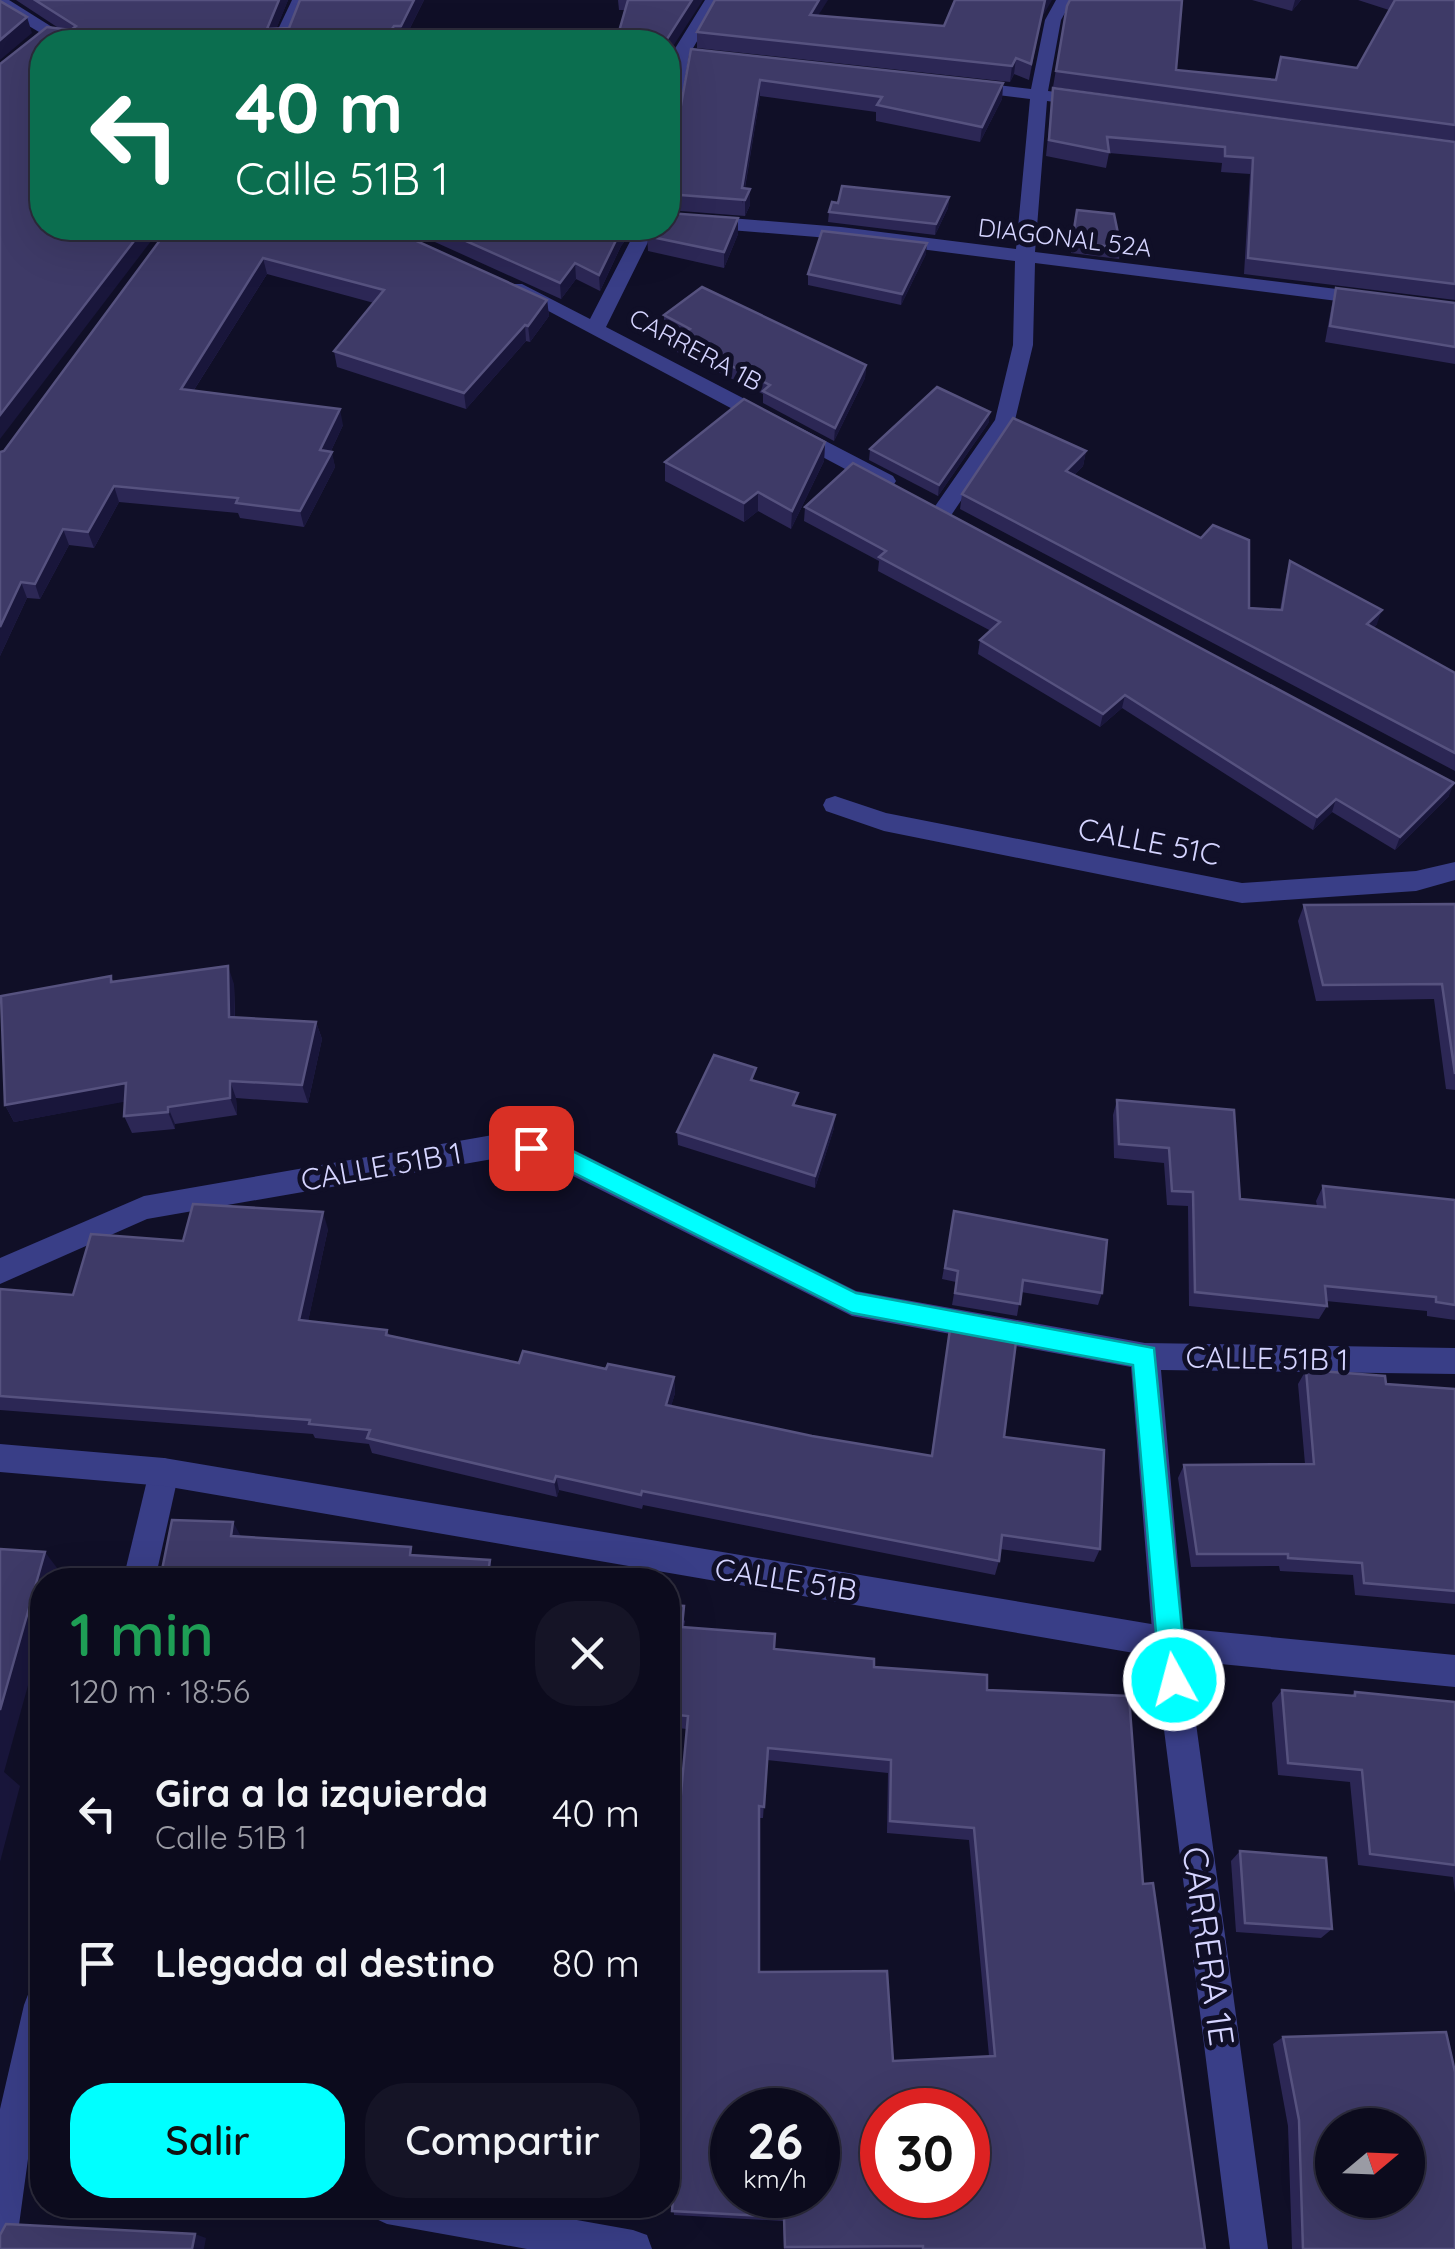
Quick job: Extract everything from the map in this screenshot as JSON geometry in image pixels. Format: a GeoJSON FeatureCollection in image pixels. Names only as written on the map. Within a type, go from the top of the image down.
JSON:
{"type":"FeatureCollection","features":[{"type":"Feature","properties":{"kind":"street"},"geometry":{"type":"LineString","coordinates":[[286,30],[300,0]]}},
{"type":"Feature","properties":{"kind":"street"},"geometry":{"type":"LineString","coordinates":[[680,88],[713,0]]}},
{"type":"Feature","properties":{"kind":"street"},"geometry":{"type":"LineString","coordinates":[[1025,258],[1040,94],[1052,20],[1064,0]]}},
{"type":"Feature","properties":{"kind":"street"},"geometry":{"type":"LineString","coordinates":[[0,2],[32,30]]}},
{"type":"Feature","properties":{"kind":"street"},"geometry":{"type":"LineString","coordinates":[[945,84],[1098,102]]}},
{"type":"Feature","properties":{"kind":"street","name":"DIAGONAL 52A"},"geometry":{"type":"LineString","coordinates":[[680,220],[841,233],[1396,303]]}},
{"type":"Feature","properties":{"kind":"street"},"geometry":{"type":"LineString","coordinates":[[596,327],[640,240]]}},
{"type":"Feature","properties":{"kind":"street","name":"CARRERA 1B"},"geometry":{"type":"LineString","coordinates":[[495,278],[596,327],[933,507],[1005,420],[1023,346],[1025,258]]}},
{"type":"Feature","properties":{"kind":"street","name":"CALLE 51C"},"geometry":{"type":"LineString","coordinates":[[835,805],[884,822],[1242,893],[1416,881],[1455,870]]}},
{"type":"Feature","properties":{"kind":"street","name":"CALLE 51B 1"},"geometry":{"type":"LineString","coordinates":[[0,1271],[144,1208],[510,1144],[552,1152],[852,1303],[1145,1356],[1455,1361]]}},
{"type":"Feature","properties":{"kind":"street","name":"CARRERA 1E"},"geometry":{"type":"LineString","coordinates":[[1145,1356],[1169,1642],[1249,2249]]}},
{"type":"Feature","properties":{"kind":"street","name":"CALLE 51B"},"geometry":{"type":"LineString","coordinates":[[0,1458],[164,1472],[1169,1642],[1455,1671]]}},
{"type":"Feature","properties":{"kind":"street"},"geometry":{"type":"LineString","coordinates":[[143,1568],[164,1472]]}},
{"type":"Feature","properties":{"kind":"street"},"geometry":{"type":"LineString","coordinates":[[0,2225],[30,2072]]}},
{"type":"Feature","properties":{"kind":"street"},"geometry":{"type":"LineString","coordinates":[[460,2218],[633,2249]]}},
{"type":"Feature","properties":{"kind":"building"},"geometry":{"type":"Polygon","coordinates":[[[35,0],[279,0],[267,29],[289,28],[300,0],[414,0],[401,26],[391,30],[71,30],[76,26],[35,0]]]}},
{"type":"Feature","properties":{"kind":"building"},"geometry":{"type":"Polygon","coordinates":[[[628,0],[692,0],[673,30],[619,30],[628,0]]]}},
{"type":"Feature","properties":{"kind":"building"},"geometry":{"type":"Polygon","coordinates":[[[715,0],[819,0],[810,15],[944,26],[955,0],[1045,0],[1031,64],[1016,58],[1012,66],[697,32],[715,0]]]}},
{"type":"Feature","properties":{"kind":"building"},"geometry":{"type":"Polygon","coordinates":[[[1070,0],[1182,0],[1176,70],[1276,80],[1281,57],[1357,68],[1395,0],[1455,0],[1455,125],[1056,71],[1070,0]]]}},
{"type":"Feature","properties":{"kind":"building"},"geometry":{"type":"Polygon","coordinates":[[[0,1],[27,17],[0,40],[0,1]]]}},
{"type":"Feature","properties":{"kind":"building"},"geometry":{"type":"Polygon","coordinates":[[[30,40],[30,240],[135,240],[0,415],[0,64],[30,40]]]}},
{"type":"Feature","properties":{"kind":"building"},"geometry":{"type":"Polygon","coordinates":[[[691,49],[1003,83],[982,127],[877,105],[882,97],[760,80],[742,188],[750,189],[745,200],[680,195],[680,111],[691,49]]]}},
{"type":"Feature","properties":{"kind":"building"},"geometry":{"type":"Polygon","coordinates":[[[1053,88],[1455,142],[1455,284],[1248,258],[1253,158],[1225,156],[1225,147],[1107,137],[1109,152],[1049,140],[1053,88]]]}},
{"type":"Feature","properties":{"kind":"building"},"geometry":{"type":"Polygon","coordinates":[[[842,186],[949,197],[936,224],[829,212],[832,202],[838,203],[842,186]]]}},
{"type":"Feature","properties":{"kind":"building"},"geometry":{"type":"Polygon","coordinates":[[[1077,210],[1114,214],[1121,248],[1072,242],[1077,210]]]}},
{"type":"Feature","properties":{"kind":"building"},"geometry":{"type":"Polygon","coordinates":[[[680,214],[738,218],[724,252],[666,240],[680,240],[680,214]]]}},
{"type":"Feature","properties":{"kind":"building"},"geometry":{"type":"Polygon","coordinates":[[[822,231],[927,243],[902,294],[808,274],[822,231]]]}},
{"type":"Feature","properties":{"kind":"building"},"geometry":{"type":"Polygon","coordinates":[[[160,240],[414,240],[547,300],[528,326],[464,393],[334,351],[384,290],[263,258],[181,389],[340,409],[320,450],[332,452],[300,511],[236,503],[238,498],[114,486],[88,532],[63,529],[35,584],[21,582],[0,627],[0,452],[160,240]]]}},
{"type":"Feature","properties":{"kind":"building"},"geometry":{"type":"Polygon","coordinates":[[[464,240],[616,240],[599,275],[575,263],[560,283],[464,240]]]}},
{"type":"Feature","properties":{"kind":"building"},"geometry":{"type":"Polygon","coordinates":[[[702,287],[866,365],[835,428],[763,391],[770,385],[677,339],[690,329],[664,315],[702,287]]]}},
{"type":"Feature","properties":{"kind":"building"},"geometry":{"type":"Polygon","coordinates":[[[1336,288],[1455,303],[1455,347],[1330,326],[1336,288]]]}},
{"type":"Feature","properties":{"kind":"building"},"geometry":{"type":"Polygon","coordinates":[[[937,387],[990,412],[939,485],[870,449],[937,387]]]}},
{"type":"Feature","properties":{"kind":"building"},"geometry":{"type":"Polygon","coordinates":[[[744,399],[825,442],[792,511],[758,492],[744,503],[665,462],[744,399]]]}},
{"type":"Feature","properties":{"kind":"building"},"geometry":{"type":"Polygon","coordinates":[[[1013,418],[1086,451],[1066,471],[1201,538],[1213,525],[1249,540],[1249,608],[1282,610],[1290,561],[1382,610],[1367,624],[1455,673],[1455,753],[962,494],[1013,418]]]}},
{"type":"Feature","properties":{"kind":"building"},"geometry":{"type":"Polygon","coordinates":[[[853,463],[1454,783],[1400,837],[1336,799],[1317,817],[1125,695],[1103,714],[980,640],[1000,622],[879,557],[886,551],[805,507],[853,463]]]}},
{"type":"Feature","properties":{"kind":"building"},"geometry":{"type":"Polygon","coordinates":[[[1455,904],[1455,1074],[1442,984],[1323,985],[1304,905],[1455,904]]]}},
{"type":"Feature","properties":{"kind":"building"},"geometry":{"type":"Polygon","coordinates":[[[228,966],[229,1017],[316,1022],[302,1085],[230,1081],[230,1098],[168,1107],[168,1112],[124,1116],[126,1083],[5,1105],[1,996],[111,976],[111,982],[228,966]]]}},
{"type":"Feature","properties":{"kind":"building"},"geometry":{"type":"Polygon","coordinates":[[[714,1055],[756,1068],[751,1080],[798,1093],[793,1105],[835,1115],[815,1176],[677,1132],[714,1055]]]}},
{"type":"Feature","properties":{"kind":"building"},"geometry":{"type":"Polygon","coordinates":[[[1117,1100],[1234,1110],[1240,1199],[1325,1207],[1323,1186],[1455,1200],[1455,1305],[1436,1302],[1436,1297],[1325,1286],[1327,1306],[1195,1292],[1193,1192],[1172,1191],[1169,1148],[1119,1144],[1117,1100]]]}},
{"type":"Feature","properties":{"kind":"building"},"geometry":{"type":"Polygon","coordinates":[[[193,1204],[323,1212],[299,1320],[387,1330],[386,1335],[519,1363],[523,1351],[606,1369],[608,1364],[674,1377],[666,1405],[932,1456],[951,1322],[1017,1334],[1004,1437],[1104,1450],[1100,1549],[1002,1535],[999,1561],[642,1491],[641,1495],[556,1476],[554,1482],[367,1438],[370,1430],[309,1424],[310,1420],[0,1396],[0,1289],[73,1295],[91,1234],[183,1241],[193,1204]]]}},
{"type":"Feature","properties":{"kind":"building"},"geometry":{"type":"Polygon","coordinates":[[[954,1211],[1107,1240],[1102,1293],[1023,1280],[1020,1304],[955,1293],[958,1271],[945,1268],[954,1211]]]}},
{"type":"Feature","properties":{"kind":"building"},"geometry":{"type":"Polygon","coordinates":[[[1306,1370],[1385,1376],[1386,1384],[1455,1389],[1455,1591],[1364,1583],[1362,1563],[1288,1558],[1288,1554],[1197,1554],[1184,1465],[1314,1464],[1306,1370]]]}},
{"type":"Feature","properties":{"kind":"building"},"geometry":{"type":"Polygon","coordinates":[[[172,1520],[233,1522],[231,1536],[411,1547],[410,1555],[490,1560],[489,1568],[162,1568],[172,1520]]]}},
{"type":"Feature","properties":{"kind":"building"},"geometry":{"type":"Polygon","coordinates":[[[0,1549],[45,1552],[40,1568],[30,1568],[30,1605],[0,1710],[0,1549]]]}},
{"type":"Feature","properties":{"kind":"building"},"geometry":{"type":"Polygon","coordinates":[[[680,1606],[684,1606],[682,1627],[775,1634],[774,1649],[874,1659],[874,1667],[987,1675],[987,1690],[1129,1696],[1143,1884],[1153,1883],[1205,2249],[785,2247],[784,2218],[840,2218],[840,2088],[710,2088],[710,2213],[680,2211],[680,1805],[688,1716],[680,1715],[680,1606]],[[768,1748],[764,1807],[759,1806],[759,1972],[887,1971],[893,2061],[995,2056],[974,1828],[890,1821],[891,1760],[768,1748]]]}},
{"type":"Feature","properties":{"kind":"building"},"geometry":{"type":"Polygon","coordinates":[[[1282,1690],[1355,1696],[1355,1692],[1455,1702],[1455,1865],[1370,1854],[1362,1770],[1288,1763],[1282,1690]]]}},
{"type":"Feature","properties":{"kind":"building"},"geometry":{"type":"Polygon","coordinates":[[[1240,1851],[1326,1858],[1332,1929],[1245,1923],[1240,1851]]]}},
{"type":"Feature","properties":{"kind":"building"},"geometry":{"type":"Polygon","coordinates":[[[1446,2032],[1455,2072],[1455,2249],[1303,2249],[1299,2120],[1283,2037],[1446,2032]]]}},
{"type":"Feature","properties":{"kind":"building"},"geometry":{"type":"Polygon","coordinates":[[[6,2224],[195,2234],[192,2249],[0,2249],[0,2235],[6,2224]]]}},
{"type":"Feature","properties":{"kind":"route"},"geometry":{"type":"LineString","coordinates":[[531,1148],[552,1152],[852,1303],[1145,1356],[1174,1680]]}}]}
